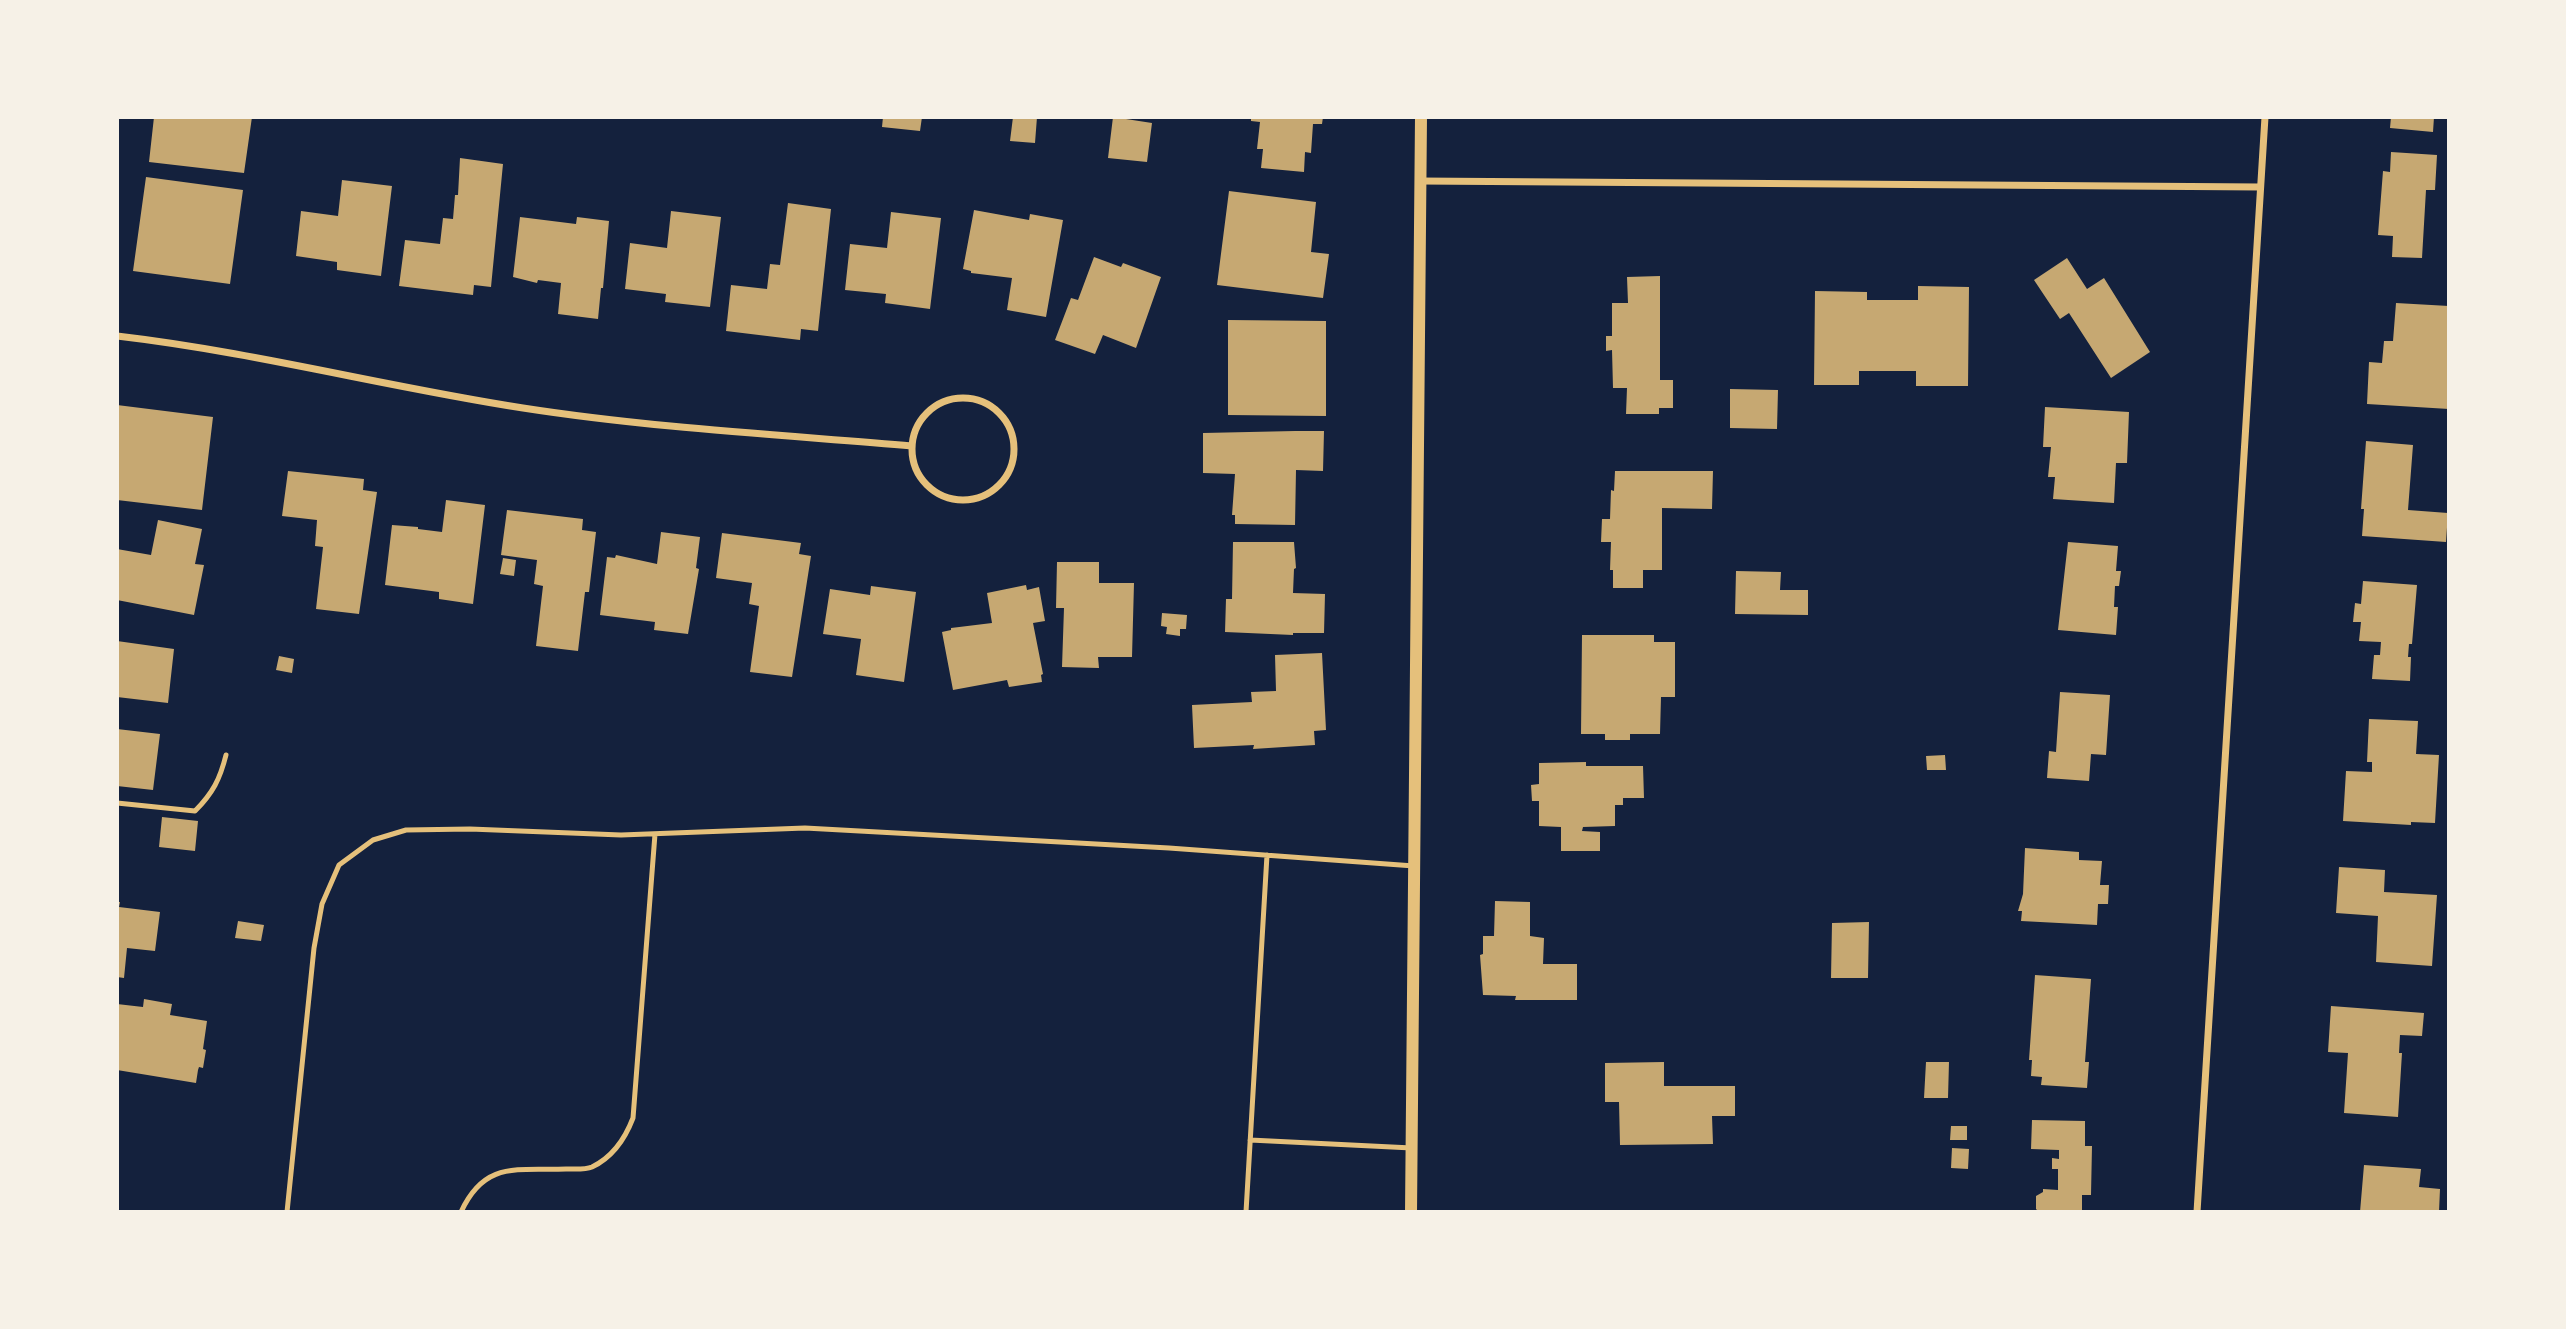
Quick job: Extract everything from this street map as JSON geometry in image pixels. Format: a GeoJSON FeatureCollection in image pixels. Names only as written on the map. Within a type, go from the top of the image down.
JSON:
{"type":"FeatureCollection","features":[{"type":"Feature","properties":{"kind":"street"},"geometry":{"type":"LineString","coordinates":[[1411,1212],[1421,117]]}},
{"type":"Feature","properties":{"kind":"street"},"geometry":{"type":"LineString","coordinates":[[2197,1212],[2264,117]]}},
{"type":"Feature","properties":{"kind":"street"},"geometry":{"type":"LineString","coordinates":[[1419,181],[2260,187]]}},
{"type":"Feature","properties":{"kind":"street"},"geometry":{"type":"LineString","coordinates":[[117,336],[225,351],[524,408],[610,419],[912,446]]}},
{"type":"Feature","properties":{"kind":"street"},"geometry":{"type":"LineString","coordinates":[[970,397],[993,406],[1006,419],[1013,436],[1015,454],[1009,472],[998,486],[975,499],[957,500],[939,495],[925,484],[915,468],[912,446],[918,425],[928,411],[951,398],[970,397]]}},
{"type":"Feature","properties":{"kind":"lane"},"geometry":{"type":"LineString","coordinates":[[117,803],[195,811],[210,796],[219,780],[226,755]]}},
{"type":"Feature","properties":{"kind":"lane"},"geometry":{"type":"LineString","coordinates":[[287,1212],[314,948],[322,904],[339,865],[373,840],[405,830],[470,829],[621,835],[805,828],[1415,866]]}},
{"type":"Feature","properties":{"kind":"lane"},"geometry":{"type":"LineString","coordinates":[[461,1212],[467,1198],[488,1176],[514,1169],[590,1168],[608,1156],[625,1138],[633,1118],[655,834]]}},
{"type":"Feature","properties":{"kind":"lane"},"geometry":{"type":"LineString","coordinates":[[1246,1212],[1267,855]]}},
{"type":"Feature","properties":{"kind":"lane"},"geometry":{"type":"LineString","coordinates":[[1250,1140],[1412,1148]]}},
{"type":"Feature","properties":{"kind":"building"},"geometry":{"type":"Polygon","coordinates":[[[154,117],[252,117],[244,173],[149,162],[154,117]]]}},
{"type":"Feature","properties":{"kind":"building"},"geometry":{"type":"Polygon","coordinates":[[[883,117],[922,117],[920,131],[882,127],[883,117]]]}},
{"type":"Feature","properties":{"kind":"building"},"geometry":{"type":"Polygon","coordinates":[[[1013,117],[1037,117],[1035,143],[1010,141],[1013,117]]]}},
{"type":"Feature","properties":{"kind":"building"},"geometry":{"type":"Polygon","coordinates":[[[1113,117],[1152,123],[1147,162],[1108,158],[1113,117]]]}},
{"type":"Feature","properties":{"kind":"building"},"geometry":{"type":"Polygon","coordinates":[[[1251,117],[1323,117],[1322,124],[1313,124],[1311,153],[1305,152],[1304,172],[1261,168],[1263,149],[1257,149],[1260,122],[1251,121],[1251,117]]]}},
{"type":"Feature","properties":{"kind":"building"},"geometry":{"type":"Polygon","coordinates":[[[2391,117],[2434,117],[2433,132],[2390,128],[2391,117]]]}},
{"type":"Feature","properties":{"kind":"building"},"geometry":{"type":"Polygon","coordinates":[[[2391,152],[2437,155],[2435,190],[2426,190],[2422,258],[2392,257],[2393,236],[2378,235],[2383,171],[2390,172],[2391,152]]]}},
{"type":"Feature","properties":{"kind":"building"},"geometry":{"type":"Polygon","coordinates":[[[460,158],[503,164],[491,287],[474,285],[473,295],[399,286],[405,240],[440,244],[443,218],[453,219],[455,195],[458,195],[460,158]]]}},
{"type":"Feature","properties":{"kind":"building"},"geometry":{"type":"Polygon","coordinates":[[[146,177],[243,190],[230,284],[133,271],[146,177]]]}},
{"type":"Feature","properties":{"kind":"building"},"geometry":{"type":"Polygon","coordinates":[[[342,180],[392,186],[381,276],[337,270],[337,262],[296,256],[301,211],[338,216],[342,180]]]}},
{"type":"Feature","properties":{"kind":"building"},"geometry":{"type":"Polygon","coordinates":[[[1229,191],[1316,202],[1311,252],[1329,254],[1323,298],[1217,285],[1229,191]]]}},
{"type":"Feature","properties":{"kind":"building"},"geometry":{"type":"Polygon","coordinates":[[[788,203],[831,209],[818,331],[801,329],[800,340],[726,331],[731,285],[767,289],[770,264],[780,265],[788,203]]]}},
{"type":"Feature","properties":{"kind":"building"},"geometry":{"type":"Polygon","coordinates":[[[974,210],[1029,220],[1030,214],[1063,220],[1046,317],[1007,310],[1012,278],[971,273],[963,269],[974,210]]]}},
{"type":"Feature","properties":{"kind":"building"},"geometry":{"type":"Polygon","coordinates":[[[671,211],[721,217],[710,307],[665,302],[666,294],[625,289],[630,243],[667,248],[671,211]]]}},
{"type":"Feature","properties":{"kind":"building"},"geometry":{"type":"Polygon","coordinates":[[[891,212],[941,218],[930,309],[885,303],[886,294],[845,290],[850,244],[887,248],[891,212]]]}},
{"type":"Feature","properties":{"kind":"building"},"geometry":{"type":"Polygon","coordinates":[[[520,217],[576,224],[577,217],[609,221],[598,319],[558,314],[561,283],[538,280],[537,283],[513,277],[520,217]]]}},
{"type":"Feature","properties":{"kind":"building"},"geometry":{"type":"Polygon","coordinates":[[[1094,257],[1121,267],[1123,263],[1161,277],[1136,348],[1103,335],[1095,354],[1055,340],[1071,298],[1078,300],[1094,257]]]}},
{"type":"Feature","properties":{"kind":"building"},"geometry":{"type":"Polygon","coordinates":[[[2067,258],[2087,289],[2104,278],[2150,352],[2111,378],[2069,313],[2060,319],[2034,280],[2067,258]]]}},
{"type":"Feature","properties":{"kind":"building"},"geometry":{"type":"Polygon","coordinates":[[[1660,276],[1660,380],[1673,380],[1673,408],[1659,408],[1659,414],[1626,414],[1627,388],[1613,388],[1612,350],[1606,351],[1606,336],[1612,336],[1612,303],[1628,303],[1627,277],[1660,276]]]}},
{"type":"Feature","properties":{"kind":"building"},"geometry":{"type":"Polygon","coordinates":[[[1918,286],[1969,287],[1968,386],[1916,386],[1916,371],[1859,371],[1859,385],[1814,385],[1815,291],[1867,292],[1867,300],[1918,300],[1918,286]]]}},
{"type":"Feature","properties":{"kind":"building"},"geometry":{"type":"Polygon","coordinates":[[[2396,303],[2449,306],[2449,409],[2367,404],[2369,362],[2382,363],[2384,341],[2393,341],[2396,303]]]}},
{"type":"Feature","properties":{"kind":"building"},"geometry":{"type":"Polygon","coordinates":[[[1228,320],[1326,321],[1326,416],[1228,415],[1228,320]]]}},
{"type":"Feature","properties":{"kind":"building"},"geometry":{"type":"Polygon","coordinates":[[[1730,389],[1778,390],[1777,429],[1730,428],[1730,389]]]}},
{"type":"Feature","properties":{"kind":"building"},"geometry":{"type":"Polygon","coordinates":[[[117,405],[213,417],[202,510],[117,500],[117,405]]]}},
{"type":"Feature","properties":{"kind":"building"},"geometry":{"type":"Polygon","coordinates":[[[2045,407],[2129,412],[2127,463],[2116,463],[2114,503],[2053,499],[2055,477],[2048,477],[2051,447],[2043,447],[2045,407]]]}},
{"type":"Feature","properties":{"kind":"building"},"geometry":{"type":"Polygon","coordinates":[[[1324,431],[1323,471],[1296,470],[1295,525],[1235,524],[1235,515],[1232,515],[1235,474],[1203,473],[1203,433],[1324,431]]]}},
{"type":"Feature","properties":{"kind":"building"},"geometry":{"type":"Polygon","coordinates":[[[2366,441],[2413,445],[2408,510],[2448,513],[2446,542],[2362,536],[2364,509],[2361,509],[2366,441]]]}},
{"type":"Feature","properties":{"kind":"building"},"geometry":{"type":"Polygon","coordinates":[[[288,471],[364,479],[363,490],[377,492],[359,614],[316,609],[323,547],[315,546],[317,520],[282,516],[288,471]]]}},
{"type":"Feature","properties":{"kind":"building"},"geometry":{"type":"Polygon","coordinates":[[[1615,471],[1713,471],[1712,509],[1662,508],[1662,570],[1643,570],[1643,588],[1613,588],[1613,570],[1610,570],[1611,542],[1601,542],[1602,519],[1610,519],[1615,471]]]}},
{"type":"Feature","properties":{"kind":"building"},"geometry":{"type":"Polygon","coordinates":[[[446,500],[485,505],[473,604],[439,599],[439,592],[385,585],[392,525],[442,532],[446,500]]]}},
{"type":"Feature","properties":{"kind":"building"},"geometry":{"type":"Polygon","coordinates":[[[507,510],[583,519],[582,530],[596,532],[578,651],[536,646],[543,586],[534,584],[537,560],[501,555],[507,510]]]}},
{"type":"Feature","properties":{"kind":"building"},"geometry":{"type":"Polygon","coordinates":[[[158,520],[202,529],[195,564],[204,565],[194,615],[117,600],[117,549],[151,555],[158,520]]]}},
{"type":"Feature","properties":{"kind":"building"},"geometry":{"type":"Polygon","coordinates":[[[661,532],[700,537],[696,568],[699,569],[688,634],[654,630],[655,622],[600,615],[607,557],[615,558],[616,555],[657,564],[661,532]]]}},
{"type":"Feature","properties":{"kind":"building"},"geometry":{"type":"Polygon","coordinates":[[[722,533],[801,543],[799,554],[811,556],[792,677],[750,672],[759,606],[749,604],[752,583],[716,578],[722,533]]]}},
{"type":"Feature","properties":{"kind":"building"},"geometry":{"type":"Polygon","coordinates":[[[1233,542],[1294,542],[1296,568],[1293,593],[1325,594],[1324,633],[1293,635],[1225,632],[1226,599],[1232,599],[1233,542]]]}},
{"type":"Feature","properties":{"kind":"building"},"geometry":{"type":"Polygon","coordinates":[[[2068,542],[2118,546],[2116,571],[2121,571],[2119,586],[2115,586],[2114,607],[2118,607],[2116,635],[2058,630],[2068,542]]]}},
{"type":"Feature","properties":{"kind":"building"},"geometry":{"type":"Polygon","coordinates":[[[503,558],[516,560],[514,576],[500,574],[503,558]]]}},
{"type":"Feature","properties":{"kind":"building"},"geometry":{"type":"Polygon","coordinates":[[[1057,562],[1099,562],[1099,583],[1134,583],[1132,657],[1098,657],[1099,668],[1062,667],[1064,608],[1056,608],[1057,562]]]}},
{"type":"Feature","properties":{"kind":"building"},"geometry":{"type":"Polygon","coordinates":[[[1736,571],[1781,572],[1780,590],[1808,590],[1808,615],[1735,614],[1736,571]]]}},
{"type":"Feature","properties":{"kind":"building"},"geometry":{"type":"Polygon","coordinates":[[[2363,581],[2417,585],[2412,644],[2409,644],[2408,657],[2411,657],[2410,681],[2372,679],[2374,655],[2380,655],[2381,642],[2359,641],[2361,622],[2353,622],[2355,603],[2361,604],[2363,581]]]}},
{"type":"Feature","properties":{"kind":"building"},"geometry":{"type":"Polygon","coordinates":[[[1026,585],[1027,590],[1039,587],[1045,621],[1033,623],[1043,674],[1042,682],[1009,687],[1007,680],[953,690],[942,632],[951,628],[992,623],[987,593],[1026,585]]]}},
{"type":"Feature","properties":{"kind":"building"},"geometry":{"type":"Polygon","coordinates":[[[871,586],[916,592],[904,682],[856,675],[861,639],[823,634],[830,589],[870,595],[871,586]]]}},
{"type":"Feature","properties":{"kind":"building"},"geometry":{"type":"Polygon","coordinates":[[[1162,613],[1187,615],[1186,629],[1180,629],[1180,636],[1166,634],[1167,627],[1161,626],[1162,613]]]}},
{"type":"Feature","properties":{"kind":"building"},"geometry":{"type":"Polygon","coordinates":[[[1582,635],[1654,635],[1654,642],[1675,642],[1675,697],[1661,697],[1660,734],[1630,734],[1630,740],[1605,740],[1605,734],[1581,734],[1582,635]]]}},
{"type":"Feature","properties":{"kind":"building"},"geometry":{"type":"Polygon","coordinates":[[[117,641],[174,649],[168,703],[117,697],[117,641]]]}},
{"type":"Feature","properties":{"kind":"building"},"geometry":{"type":"Polygon","coordinates":[[[1322,653],[1326,730],[1314,731],[1315,745],[1253,749],[1254,745],[1194,748],[1192,705],[1252,702],[1251,692],[1276,691],[1275,655],[1322,653]]]}},
{"type":"Feature","properties":{"kind":"building"},"geometry":{"type":"Polygon","coordinates":[[[279,656],[294,659],[292,673],[276,670],[279,656]]]}},
{"type":"Feature","properties":{"kind":"building"},"geometry":{"type":"Polygon","coordinates":[[[2060,692],[2110,695],[2106,755],[2091,754],[2089,781],[2047,778],[2049,751],[2056,752],[2060,692]]]}},
{"type":"Feature","properties":{"kind":"building"},"geometry":{"type":"Polygon","coordinates":[[[2369,719],[2418,721],[2416,754],[2439,755],[2435,823],[2411,822],[2411,825],[2343,821],[2346,771],[2372,772],[2372,762],[2367,762],[2369,719]]]}},
{"type":"Feature","properties":{"kind":"building"},"geometry":{"type":"Polygon","coordinates":[[[117,729],[160,734],[153,790],[117,786],[117,729]]]}},
{"type":"Feature","properties":{"kind":"building"},"geometry":{"type":"Polygon","coordinates":[[[1945,755],[1946,770],[1927,770],[1926,756],[1945,755]]]}},
{"type":"Feature","properties":{"kind":"building"},"geometry":{"type":"Polygon","coordinates":[[[1586,762],[1586,766],[1643,766],[1644,798],[1623,798],[1623,805],[1615,805],[1615,826],[1583,827],[1582,831],[1600,832],[1600,851],[1561,851],[1561,827],[1539,826],[1539,801],[1532,801],[1531,785],[1539,784],[1539,763],[1586,762]]]}},
{"type":"Feature","properties":{"kind":"building"},"geometry":{"type":"Polygon","coordinates":[[[162,817],[198,821],[195,851],[159,847],[162,817]]]}},
{"type":"Feature","properties":{"kind":"building"},"geometry":{"type":"Polygon","coordinates":[[[2025,848],[2079,852],[2079,860],[2102,861],[2100,885],[2109,885],[2108,904],[2098,904],[2097,925],[2021,921],[2022,911],[2018,911],[2023,894],[2025,848]]]}},
{"type":"Feature","properties":{"kind":"building"},"geometry":{"type":"Polygon","coordinates":[[[2339,867],[2385,870],[2384,892],[2437,895],[2432,966],[2376,962],[2378,916],[2336,913],[2339,867]]]}},
{"type":"Feature","properties":{"kind":"building"},"geometry":{"type":"Polygon","coordinates":[[[1495,901],[1530,902],[1530,936],[1544,938],[1543,964],[1577,964],[1577,1000],[1515,1000],[1516,996],[1483,995],[1480,955],[1483,954],[1483,936],[1494,936],[1495,901]]]}},
{"type":"Feature","properties":{"kind":"building"},"geometry":{"type":"Polygon","coordinates":[[[117,902],[120,902],[119,907],[160,912],[155,951],[127,948],[124,978],[117,977],[117,902]]]}},
{"type":"Feature","properties":{"kind":"building"},"geometry":{"type":"Polygon","coordinates":[[[238,921],[264,925],[261,941],[235,938],[238,921]]]}},
{"type":"Feature","properties":{"kind":"building"},"geometry":{"type":"Polygon","coordinates":[[[1869,922],[1868,978],[1831,978],[1832,923],[1869,922]]]}},
{"type":"Feature","properties":{"kind":"building"},"geometry":{"type":"Polygon","coordinates":[[[2035,975],[2091,979],[2085,1062],[2089,1062],[2087,1088],[2041,1085],[2042,1077],[2031,1076],[2032,1060],[2029,1060],[2035,975]]]}},
{"type":"Feature","properties":{"kind":"building"},"geometry":{"type":"Polygon","coordinates":[[[144,999],[172,1004],[170,1015],[207,1021],[203,1068],[199,1067],[196,1083],[117,1070],[117,1004],[143,1007],[144,999]]]}},
{"type":"Feature","properties":{"kind":"building"},"geometry":{"type":"Polygon","coordinates":[[[2331,1006],[2424,1013],[2422,1036],[2400,1035],[2399,1053],[2402,1053],[2398,1117],[2344,1113],[2348,1053],[2328,1052],[2331,1006]]]}},
{"type":"Feature","properties":{"kind":"building"},"geometry":{"type":"Polygon","coordinates":[[[1664,1062],[1664,1086],[1735,1086],[1735,1116],[1712,1116],[1713,1144],[1620,1145],[1619,1102],[1605,1102],[1605,1063],[1664,1062]]]}},
{"type":"Feature","properties":{"kind":"building"},"geometry":{"type":"Polygon","coordinates":[[[1926,1062],[1949,1062],[1948,1098],[1924,1098],[1926,1062]]]}},
{"type":"Feature","properties":{"kind":"building"},"geometry":{"type":"Polygon","coordinates":[[[2032,1120],[2085,1121],[2085,1146],[2092,1146],[2091,1195],[2082,1195],[2082,1212],[2039,1212],[2036,1209],[2036,1196],[2043,1192],[2043,1189],[2058,1190],[2058,1169],[2052,1169],[2052,1158],[2059,1159],[2059,1150],[2031,1149],[2032,1120]]]}},
{"type":"Feature","properties":{"kind":"building"},"geometry":{"type":"Polygon","coordinates":[[[1951,1126],[1967,1126],[1967,1140],[1950,1140],[1951,1126]]]}},
{"type":"Feature","properties":{"kind":"building"},"geometry":{"type":"Polygon","coordinates":[[[1952,1148],[1969,1149],[1968,1169],[1951,1168],[1952,1148]]]}},
{"type":"Feature","properties":{"kind":"building"},"geometry":{"type":"Polygon","coordinates":[[[2364,1165],[2421,1169],[2419,1187],[2440,1189],[2439,1212],[2360,1212],[2364,1165]]]}}]}
